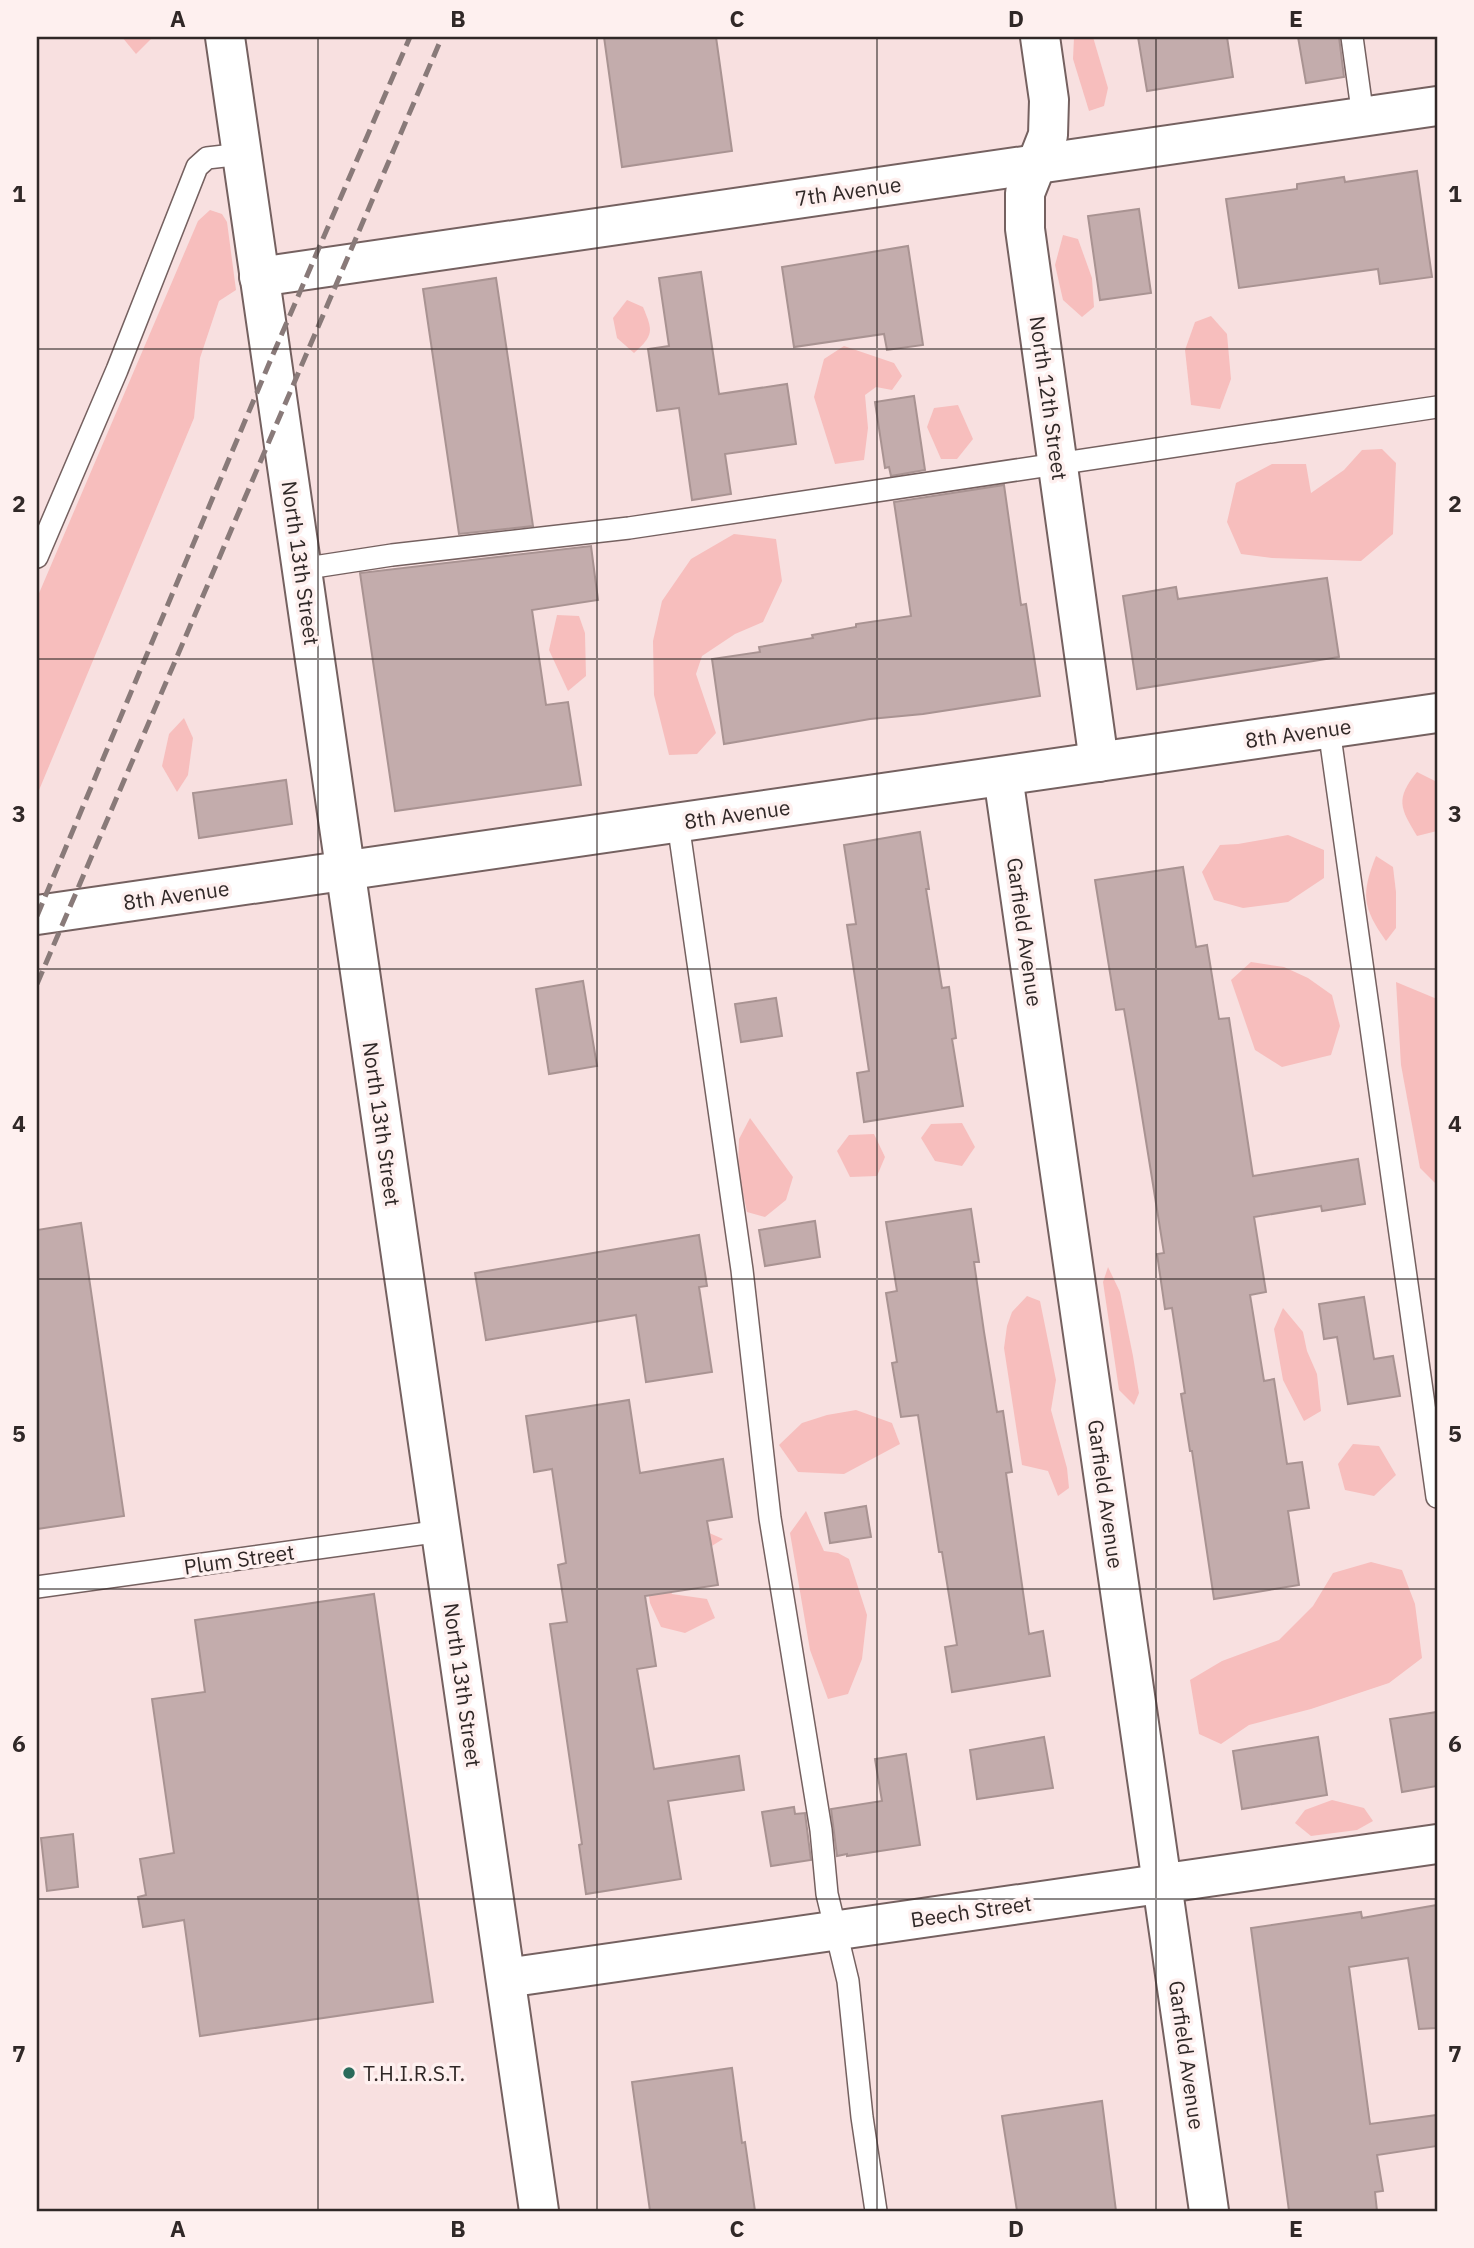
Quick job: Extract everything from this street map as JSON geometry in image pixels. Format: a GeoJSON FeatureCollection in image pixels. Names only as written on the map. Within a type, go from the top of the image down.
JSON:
{"type":"FeatureCollection","features":[{"type":"Feature","properties":{"kind":"street","name":"North 13th Street"},"geometry":{"type":"LineString","coordinates":[[225,37],[540,2211]]}},
{"type":"Feature","properties":{"kind":"street","name":"North 12th Street"},"geometry":{"type":"LineString","coordinates":[[1040,37],[1049,100],[1048,135],[1025,193],[1025,229],[1100,762]]}},
{"type":"Feature","properties":{"kind":"street","name":"7th Avenue"},"geometry":{"type":"LineString","coordinates":[[260,277],[1437,106]]}},
{"type":"Feature","properties":{"kind":"street","name":"8th Avenue"},"geometry":{"type":"LineString","coordinates":[[37,915],[1437,713]]}},
{"type":"Feature","properties":{"kind":"street","name":"Garfield Avenue"},"geometry":{"type":"LineString","coordinates":[[1003,776],[1209,2211]]}},
{"type":"Feature","properties":{"kind":"street","name":"Beech Street"},"geometry":{"type":"LineString","coordinates":[[506,1978],[1437,1844]]}},
{"type":"Feature","properties":{"kind":"lane"},"geometry":{"type":"LineString","coordinates":[[1352,37],[1363,117]]}},
{"type":"Feature","properties":{"kind":"lane"},"geometry":{"type":"LineString","coordinates":[[37,557],[117,370],[197,167],[207,158],[242,154]]}},
{"type":"Feature","properties":{"kind":"lane"},"geometry":{"type":"LineString","coordinates":[[302,569],[392,555],[629,528],[1437,407]]}},
{"type":"Feature","properties":{"kind":"lane"},"geometry":{"type":"LineString","coordinates":[[1329,729],[1437,1497]]}},
{"type":"Feature","properties":{"kind":"lane"},"geometry":{"type":"LineString","coordinates":[[678,823],[742,1270],[770,1518],[821,1830],[827,1894],[848,1981],[862,2117],[876,2211]]}},
{"type":"Feature","properties":{"kind":"lane","name":"Plum Street"},"geometry":{"type":"LineString","coordinates":[[37,1587],[441,1531]]}},
{"type":"Feature","properties":{"kind":"shaded area"},"geometry":{"type":"Polygon","coordinates":[[[122,37],[153,37],[136,54],[122,37]]]}},
{"type":"Feature","properties":{"kind":"shaded area"},"geometry":{"type":"Polygon","coordinates":[[[1074,37],[1093,37],[1108,88],[1104,106],[1089,111],[1073,59],[1074,37]]]}},
{"type":"Feature","properties":{"kind":"shaded area"},"geometry":{"type":"Polygon","coordinates":[[[210,210],[222,214],[227,222],[236,290],[219,301],[200,358],[194,418],[37,795],[37,598],[198,221],[210,210]]]}},
{"type":"Feature","properties":{"kind":"shaded area"},"geometry":{"type":"Polygon","coordinates":[[[1063,235],[1078,239],[1092,278],[1094,307],[1082,317],[1063,300],[1055,265],[1063,235]]]}},
{"type":"Feature","properties":{"kind":"shaded area"},"geometry":{"type":"Polygon","coordinates":[[[627,300],[643,307],[650,327],[645,342],[634,353],[617,338],[613,318],[627,300]]]}},
{"type":"Feature","properties":{"kind":"shaded area"},"geometry":{"type":"Polygon","coordinates":[[[1211,316],[1227,334],[1231,379],[1220,409],[1191,405],[1185,350],[1195,322],[1211,316]]]}},
{"type":"Feature","properties":{"kind":"shaded area"},"geometry":{"type":"Polygon","coordinates":[[[844,346],[894,363],[902,376],[892,390],[876,387],[865,395],[868,428],[864,460],[835,464],[814,397],[824,359],[844,346]]]}},
{"type":"Feature","properties":{"kind":"shaded area"},"geometry":{"type":"Polygon","coordinates":[[[958,405],[973,439],[957,459],[941,459],[927,427],[934,408],[958,405]]]}},
{"type":"Feature","properties":{"kind":"shaded area"},"geometry":{"type":"Polygon","coordinates":[[[1382,449],[1396,463],[1393,534],[1361,561],[1272,558],[1241,554],[1227,522],[1236,483],[1272,464],[1306,464],[1311,493],[1344,470],[1362,450],[1382,449]]]}},
{"type":"Feature","properties":{"kind":"shaded area"},"geometry":{"type":"Polygon","coordinates":[[[734,534],[776,539],[782,581],[763,622],[735,634],[702,656],[696,674],[716,733],[697,754],[669,755],[654,695],[653,641],[662,601],[691,559],[734,534]]]}},
{"type":"Feature","properties":{"kind":"shaded area"},"geometry":{"type":"Polygon","coordinates":[[[557,615],[579,616],[585,633],[586,676],[568,691],[549,650],[557,615]]]}},
{"type":"Feature","properties":{"kind":"shaded area"},"geometry":{"type":"Polygon","coordinates":[[[184,718],[193,738],[188,775],[177,792],[162,766],[169,734],[184,718]]]}},
{"type":"Feature","properties":{"kind":"shaded area"},"geometry":{"type":"Polygon","coordinates":[[[1417,772],[1437,782],[1437,831],[1417,836],[1402,804],[1405,789],[1417,772]]]}},
{"type":"Feature","properties":{"kind":"shaded area"},"geometry":{"type":"Polygon","coordinates":[[[1288,835],[1324,850],[1324,878],[1288,902],[1243,908],[1214,900],[1202,872],[1220,845],[1288,835]]]}},
{"type":"Feature","properties":{"kind":"shaded area"},"geometry":{"type":"Polygon","coordinates":[[[1376,856],[1393,867],[1396,892],[1396,928],[1386,941],[1372,919],[1366,900],[1368,881],[1376,856]]]}},
{"type":"Feature","properties":{"kind":"shaded area"},"geometry":{"type":"Polygon","coordinates":[[[1251,962],[1284,967],[1308,978],[1332,995],[1340,1026],[1331,1055],[1282,1067],[1255,1050],[1231,980],[1251,962]]]}},
{"type":"Feature","properties":{"kind":"shaded area"},"geometry":{"type":"Polygon","coordinates":[[[1396,982],[1437,999],[1437,1185],[1420,1168],[1401,1065],[1396,982]]]}},
{"type":"Feature","properties":{"kind":"shaded area"},"geometry":{"type":"Polygon","coordinates":[[[750,1118],[793,1177],[786,1200],[765,1217],[747,1212],[738,1171],[739,1139],[750,1118]]]}},
{"type":"Feature","properties":{"kind":"shaded area"},"geometry":{"type":"Polygon","coordinates":[[[962,1123],[975,1147],[962,1166],[935,1161],[921,1138],[931,1124],[962,1123]]]}},
{"type":"Feature","properties":{"kind":"shaded area"},"geometry":{"type":"Polygon","coordinates":[[[874,1134],[885,1157],[877,1176],[850,1177],[837,1151],[849,1135],[874,1134]]]}},
{"type":"Feature","properties":{"kind":"shaded area"},"geometry":{"type":"Polygon","coordinates":[[[1108,1267],[1120,1292],[1133,1356],[1139,1393],[1134,1405],[1119,1390],[1103,1282],[1108,1267]]]}},
{"type":"Feature","properties":{"kind":"shaded area"},"geometry":{"type":"Polygon","coordinates":[[[1027,1296],[1040,1301],[1056,1380],[1051,1410],[1067,1468],[1069,1488],[1058,1496],[1048,1471],[1022,1465],[1004,1348],[1012,1312],[1027,1296]]]}},
{"type":"Feature","properties":{"kind":"shaded area"},"geometry":{"type":"Polygon","coordinates":[[[1283,1308],[1303,1332],[1307,1351],[1317,1374],[1321,1411],[1304,1421],[1283,1380],[1274,1329],[1283,1308]]]}},
{"type":"Feature","properties":{"kind":"shaded area"},"geometry":{"type":"Polygon","coordinates":[[[856,1410],[892,1423],[900,1444],[844,1474],[798,1472],[779,1445],[802,1423],[856,1410]]]}},
{"type":"Feature","properties":{"kind":"shaded area"},"geometry":{"type":"Polygon","coordinates":[[[1353,1444],[1379,1446],[1396,1475],[1374,1496],[1345,1490],[1338,1464],[1353,1444]]]}},
{"type":"Feature","properties":{"kind":"shaded area"},"geometry":{"type":"Polygon","coordinates":[[[806,1511],[824,1551],[838,1553],[849,1559],[867,1615],[862,1659],[848,1694],[828,1699],[810,1650],[790,1533],[806,1511]]]}},
{"type":"Feature","properties":{"kind":"shaded area"},"geometry":{"type":"Polygon","coordinates":[[[707,1532],[723,1539],[665,1575],[672,1594],[707,1599],[715,1618],[685,1633],[661,1627],[650,1603],[641,1547],[707,1532]]]}},
{"type":"Feature","properties":{"kind":"shaded area"},"geometry":{"type":"Polygon","coordinates":[[[1371,1562],[1402,1570],[1415,1604],[1422,1658],[1389,1683],[1311,1709],[1249,1725],[1221,1744],[1199,1734],[1190,1680],[1222,1661],[1279,1640],[1313,1606],[1333,1573],[1371,1562]]]}},
{"type":"Feature","properties":{"kind":"shaded area"},"geometry":{"type":"Polygon","coordinates":[[[1332,1800],[1364,1808],[1373,1821],[1357,1830],[1311,1836],[1295,1823],[1305,1810],[1332,1800]]]}},
{"type":"Feature","properties":{"kind":"building"},"geometry":{"type":"Polygon","coordinates":[[[604,37],[716,37],[732,151],[622,167],[604,37]]]}},
{"type":"Feature","properties":{"kind":"building"},"geometry":{"type":"Polygon","coordinates":[[[1138,37],[1227,37],[1233,77],[1147,91],[1138,37]]]}},
{"type":"Feature","properties":{"kind":"building"},"geometry":{"type":"Polygon","coordinates":[[[1298,37],[1339,37],[1344,77],[1306,83],[1298,37]]]}},
{"type":"Feature","properties":{"kind":"building"},"geometry":{"type":"Polygon","coordinates":[[[1417,171],[1432,277],[1380,284],[1378,269],[1239,288],[1226,199],[1297,189],[1297,184],[1344,177],[1345,182],[1417,171]]]}},
{"type":"Feature","properties":{"kind":"building"},"geometry":{"type":"Polygon","coordinates":[[[1139,209],[1151,293],[1100,300],[1088,216],[1139,209]]]}},
{"type":"Feature","properties":{"kind":"building"},"geometry":{"type":"Polygon","coordinates":[[[908,246],[923,345],[887,350],[884,334],[794,347],[782,267],[908,246]]]}},
{"type":"Feature","properties":{"kind":"building"},"geometry":{"type":"Polygon","coordinates":[[[701,272],[719,394],[787,384],[796,444],[725,454],[731,494],[692,500],[679,408],[657,411],[648,349],[669,346],[659,278],[701,272]]]}},
{"type":"Feature","properties":{"kind":"building"},"geometry":{"type":"Polygon","coordinates":[[[496,278],[533,526],[459,534],[423,289],[496,278]]]}},
{"type":"Feature","properties":{"kind":"building"},"geometry":{"type":"Polygon","coordinates":[[[914,396],[925,470],[891,476],[889,467],[885,468],[875,402],[914,396]]]}},
{"type":"Feature","properties":{"kind":"building"},"geometry":{"type":"Polygon","coordinates":[[[1004,485],[1021,605],[1026,604],[1040,696],[923,714],[870,719],[724,744],[712,659],[760,652],[759,647],[813,638],[812,635],[856,627],[856,624],[911,616],[894,502],[1004,485]]]}},
{"type":"Feature","properties":{"kind":"building"},"geometry":{"type":"Polygon","coordinates":[[[591,546],[598,600],[532,610],[546,705],[568,702],[581,785],[395,811],[360,573],[591,546]]]}},
{"type":"Feature","properties":{"kind":"building"},"geometry":{"type":"Polygon","coordinates":[[[1327,578],[1339,657],[1137,689],[1123,596],[1176,587],[1178,599],[1327,578]]]}},
{"type":"Feature","properties":{"kind":"building"},"geometry":{"type":"Polygon","coordinates":[[[286,780],[292,824],[199,838],[193,793],[286,780]]]}},
{"type":"Feature","properties":{"kind":"building"},"geometry":{"type":"Polygon","coordinates":[[[920,832],[942,988],[949,987],[956,1038],[952,1039],[963,1106],[864,1122],[857,1073],[869,1071],[847,925],[856,924],[844,845],[920,832]]]}},
{"type":"Feature","properties":{"kind":"building"},"geometry":{"type":"Polygon","coordinates":[[[1183,867],[1196,947],[1207,945],[1219,1019],[1229,1018],[1253,1176],[1358,1159],[1365,1204],[1322,1211],[1321,1206],[1254,1217],[1266,1292],[1250,1295],[1264,1381],[1274,1379],[1287,1464],[1302,1462],[1309,1508],[1288,1511],[1299,1585],[1214,1599],[1181,1394],[1185,1393],[1172,1308],[1165,1309],[1157,1254],[1164,1253],[1137,1085],[1124,1009],[1116,1010],[1095,880],[1183,867]]]}},
{"type":"Feature","properties":{"kind":"building"},"geometry":{"type":"Polygon","coordinates":[[[583,981],[597,1066],[549,1074],[536,989],[583,981]]]}},
{"type":"Feature","properties":{"kind":"building"},"geometry":{"type":"Polygon","coordinates":[[[776,998],[782,1036],[741,1042],[735,1004],[776,998]]]}},
{"type":"Feature","properties":{"kind":"building"},"geometry":{"type":"Polygon","coordinates":[[[971,1209],[979,1262],[974,1262],[984,1332],[997,1412],[1003,1411],[1012,1472],[1006,1473],[1029,1634],[1043,1631],[1050,1676],[952,1692],[945,1647],[957,1645],[942,1552],[939,1552],[918,1415],[901,1417],[892,1363],[897,1362],[886,1293],[897,1291],[886,1222],[971,1209]]]}},
{"type":"Feature","properties":{"kind":"building"},"geometry":{"type":"Polygon","coordinates":[[[815,1221],[820,1257],[765,1266],[759,1230],[815,1221]]]}},
{"type":"Feature","properties":{"kind":"building"},"geometry":{"type":"Polygon","coordinates":[[[81,1223],[124,1516],[37,1529],[37,1230],[81,1223]]]}},
{"type":"Feature","properties":{"kind":"building"},"geometry":{"type":"Polygon","coordinates":[[[699,1235],[707,1286],[699,1287],[712,1372],[646,1382],[636,1315],[486,1340],[475,1273],[699,1235]]]}},
{"type":"Feature","properties":{"kind":"building"},"geometry":{"type":"Polygon","coordinates":[[[1364,1297],[1374,1359],[1393,1356],[1400,1396],[1348,1404],[1337,1337],[1324,1339],[1319,1304],[1364,1297]]]}},
{"type":"Feature","properties":{"kind":"building"},"geometry":{"type":"Polygon","coordinates":[[[629,1400],[640,1473],[723,1459],[732,1517],[707,1521],[718,1585],[645,1596],[656,1666],[637,1669],[654,1769],[739,1756],[744,1790],[668,1801],[681,1879],[586,1894],[579,1845],[582,1844],[550,1624],[567,1622],[558,1565],[566,1563],[552,1469],[534,1472],[526,1416],[629,1400]]]}},
{"type":"Feature","properties":{"kind":"building"},"geometry":{"type":"Polygon","coordinates":[[[866,1506],[871,1537],[830,1543],[825,1513],[866,1506]]]}},
{"type":"Feature","properties":{"kind":"building"},"geometry":{"type":"Polygon","coordinates":[[[374,1594],[433,2002],[200,2036],[184,1920],[143,1927],[138,1897],[146,1895],[140,1859],[174,1853],[152,1699],[205,1692],[195,1620],[374,1594]]]}},
{"type":"Feature","properties":{"kind":"building"},"geometry":{"type":"Polygon","coordinates":[[[1437,1712],[1437,1786],[1402,1792],[1390,1719],[1437,1712]]]}},
{"type":"Feature","properties":{"kind":"building"},"geometry":{"type":"Polygon","coordinates":[[[1044,1737],[1053,1788],[977,1799],[970,1750],[1044,1737]]]}},
{"type":"Feature","properties":{"kind":"building"},"geometry":{"type":"Polygon","coordinates":[[[1318,1737],[1327,1795],[1242,1809],[1233,1751],[1318,1737]]]}},
{"type":"Feature","properties":{"kind":"building"},"geometry":{"type":"Polygon","coordinates":[[[906,1754],[920,1845],[837,1856],[831,1809],[882,1801],[875,1759],[906,1754]]]}},
{"type":"Feature","properties":{"kind":"building"},"geometry":{"type":"Polygon","coordinates":[[[794,1807],[795,1814],[805,1813],[811,1860],[771,1866],[762,1812],[794,1807]]]}},
{"type":"Feature","properties":{"kind":"building"},"geometry":{"type":"Polygon","coordinates":[[[73,1834],[78,1887],[47,1891],[41,1838],[73,1834]]]}},
{"type":"Feature","properties":{"kind":"building"},"geometry":{"type":"Polygon","coordinates":[[[1437,1905],[1437,2028],[1419,2029],[1408,1958],[1349,1967],[1370,2124],[1437,2115],[1437,2146],[1377,2155],[1383,2191],[1375,2192],[1377,2211],[1289,2211],[1251,1928],[1361,1912],[1362,1918],[1437,1905]]]}},
{"type":"Feature","properties":{"kind":"building"},"geometry":{"type":"Polygon","coordinates":[[[732,2068],[755,2211],[650,2211],[632,2082],[732,2068]]]}},
{"type":"Feature","properties":{"kind":"building"},"geometry":{"type":"Polygon","coordinates":[[[1102,2101],[1116,2211],[1017,2211],[1002,2116],[1102,2101]]]}},
{"type":"Feature","properties":{"kind":"railway"},"geometry":{"type":"LineString","coordinates":[[37,916],[271,359],[410,37]]}},
{"type":"Feature","properties":{"kind":"railway"},"geometry":{"type":"LineString","coordinates":[[37,984],[442,37]]}},
{"type":"Feature","properties":{"kind":"place","name":"T.H.I.R.S.T."},"geometry":{"type":"Point","coordinates":[349,2073]}}]}
